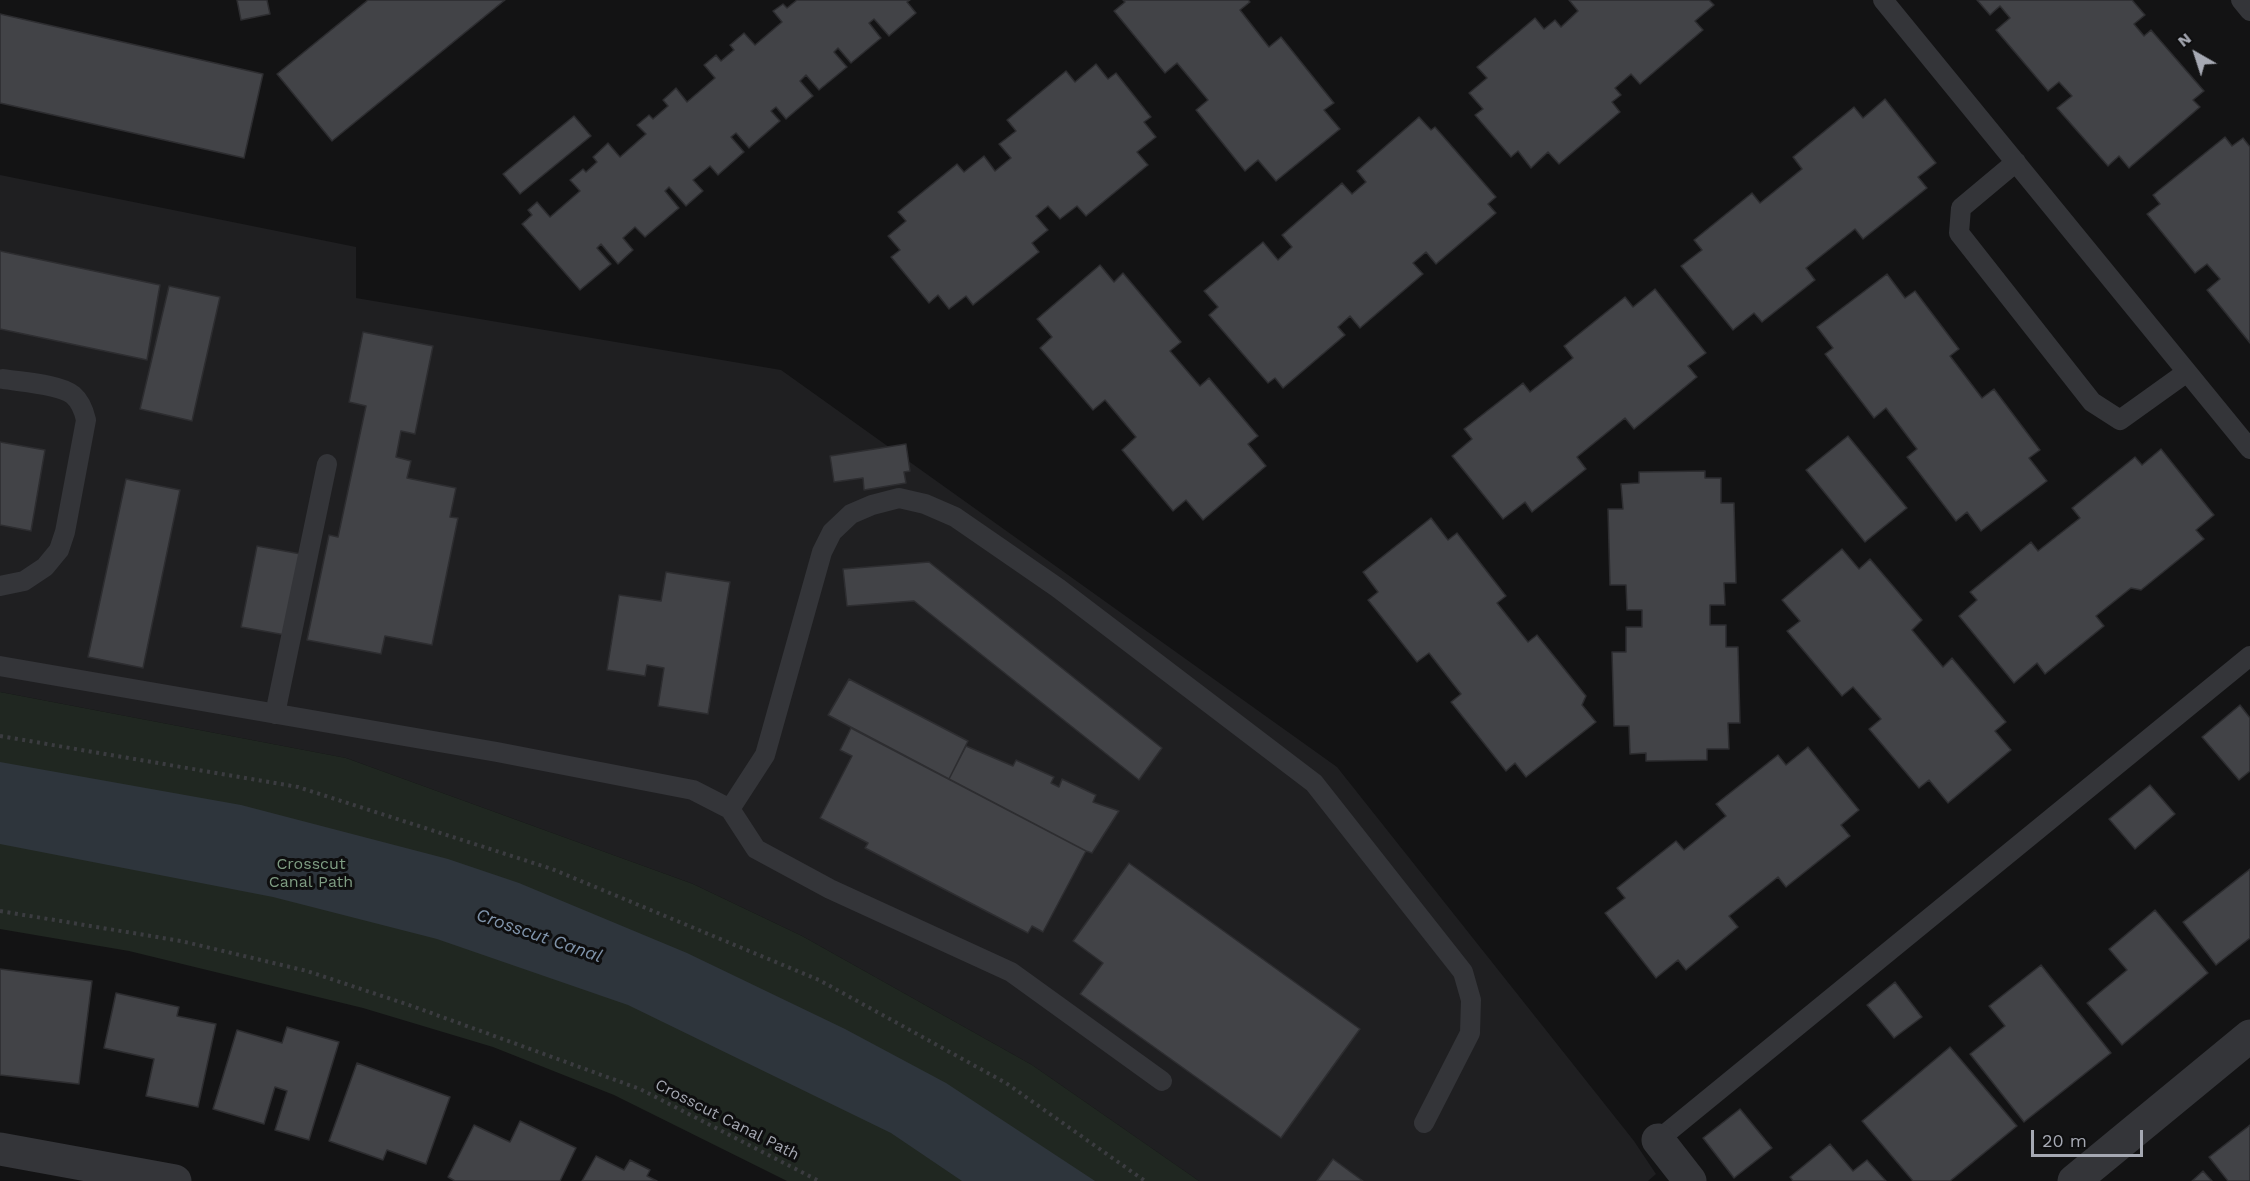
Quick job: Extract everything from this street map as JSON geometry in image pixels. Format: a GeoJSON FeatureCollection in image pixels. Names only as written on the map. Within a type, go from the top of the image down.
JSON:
{"type":"FeatureCollection","features":[{"type":"Feature","properties":{"kind":"street"},"geometry":{"type":"LineString","coordinates":[[2074,1181],[2250,1036]]}},
{"type":"Feature","properties":{"kind":"street"},"geometry":{"type":"LineString","coordinates":[[1658,1140],[1690,1181]]}},
{"type":"Feature","properties":{"kind":"street"},"geometry":{"type":"LineString","coordinates":[[0,1149],[175,1181]]}},
{"type":"Feature","properties":{"kind":"lane"},"geometry":{"type":"LineString","coordinates":[[1883,0],[2250,449]]}},
{"type":"Feature","properties":{"kind":"lane"},"geometry":{"type":"LineString","coordinates":[[2241,0],[2250,11]]}},
{"type":"Feature","properties":{"kind":"lane"},"geometry":{"type":"LineString","coordinates":[[2016,162],[1961,208],[1959,233],[2092,402],[2120,420],[2187,372]]}},
{"type":"Feature","properties":{"kind":"lane"},"geometry":{"type":"LineString","coordinates":[[0,586],[31,576],[45,567],[59,550],[65,532],[86,420],[76,396],[66,390],[3,379]]}},
{"type":"Feature","properties":{"kind":"lane"},"geometry":{"type":"LineString","coordinates":[[275,714],[327,464]]}},
{"type":"Feature","properties":{"kind":"lane"},"geometry":{"type":"LineString","coordinates":[[730,809],[765,755],[822,552],[832,532],[851,514],[872,505],[899,498],[924,504],[955,517],[1058,588],[1314,783],[1442,943],[1466,981],[1471,1000],[1470,1033],[1424,1123]]}},
{"type":"Feature","properties":{"kind":"lane"},"geometry":{"type":"LineString","coordinates":[[1658,1140],[2250,656]]}},
{"type":"Feature","properties":{"kind":"lane"},"geometry":{"type":"LineString","coordinates":[[0,666],[497,752],[693,790],[730,809],[756,849],[830,889],[1011,972],[1162,1081]]}},
{"type":"Feature","properties":{"kind":"path"},"geometry":{"type":"LineString","coordinates":[[0,736],[298,787],[552,869],[819,980],[1006,1083],[1145,1181]]}},
{"type":"Feature","properties":{"kind":"path","name":"Crosscut Canal Path"},"geometry":{"type":"LineString","coordinates":[[0,911],[181,941],[307,971],[412,1006],[640,1089],[819,1181]]}},
{"type":"Feature","properties":{"kind":"shaded area"},"geometry":{"type":"Polygon","coordinates":[[[0,175],[356,247],[356,298],[781,370],[1337,767],[1634,1141],[1656,1174],[1648,1181],[1199,1181],[1032,1065],[802,936],[693,884],[346,758],[0,692],[0,175]]]}},
{"type":"Feature","properties":{"kind":"green space","name":"Crosscut Canal Path"},"geometry":{"type":"Polygon","coordinates":[[[0,692],[346,758],[693,884],[802,936],[1032,1065],[1199,1181],[787,1181],[614,1095],[493,1047],[363,1008],[129,951],[0,929],[0,692]]]}},
{"type":"Feature","properties":{"kind":"water","name":"Crosscut Canal"},"geometry":{"type":"Polygon","coordinates":[[[0,762],[241,805],[448,859],[519,883],[687,953],[845,1029],[946,1083],[1095,1181],[962,1181],[891,1133],[628,1005],[437,939],[273,897],[0,844],[0,762]]]}},
{"type":"Feature","properties":{"kind":"building"},"geometry":{"type":"Polygon","coordinates":[[[237,0],[267,0],[270,14],[241,20],[237,0]]]}},
{"type":"Feature","properties":{"kind":"building"},"geometry":{"type":"Polygon","coordinates":[[[368,0],[505,0],[332,141],[277,74],[368,0]]]}},
{"type":"Feature","properties":{"kind":"building"},"geometry":{"type":"Polygon","coordinates":[[[797,0],[910,0],[907,2],[916,13],[889,36],[874,19],[869,23],[881,38],[851,63],[838,48],[834,52],[847,67],[819,90],[806,75],[800,81],[813,96],[786,119],[776,107],[771,111],[780,121],[749,148],[736,133],[731,137],[744,152],[718,175],[710,166],[693,180],[703,191],[686,206],[669,187],[665,191],[679,208],[645,237],[635,227],[623,238],[633,250],[618,264],[601,244],[597,248],[611,264],[580,290],[522,224],[532,215],[528,210],[537,202],[550,217],[580,191],[570,180],[583,169],[586,172],[597,162],[593,157],[608,143],[620,157],[646,134],[637,125],[649,115],[653,119],[668,106],[663,100],[676,88],[687,102],[715,78],[704,65],[716,55],[721,61],[734,50],[730,45],[744,33],[755,45],[782,22],[773,11],[783,4],[787,8],[797,0]]]}},
{"type":"Feature","properties":{"kind":"building"},"geometry":{"type":"Polygon","coordinates":[[[1123,0],[1248,0],[1250,2],[1240,10],[1269,47],[1281,37],[1334,103],[1324,110],[1340,129],[1276,181],[1258,160],[1245,171],[1196,110],[1208,100],[1177,63],[1165,73],[1114,11],[1125,2],[1123,0]]]}},
{"type":"Feature","properties":{"kind":"building"},"geometry":{"type":"Polygon","coordinates":[[[1569,0],[1709,0],[1714,5],[1695,21],[1703,30],[1640,84],[1631,74],[1615,88],[1621,95],[1612,102],[1620,112],[1559,164],[1548,152],[1531,168],[1518,151],[1511,157],[1475,115],[1483,109],[1469,93],[1487,78],[1477,67],[1535,18],[1544,29],[1555,20],[1561,27],[1578,11],[1569,0]]]}},
{"type":"Feature","properties":{"kind":"building"},"geometry":{"type":"Polygon","coordinates":[[[1977,0],[2132,0],[2145,15],[2134,24],[2144,36],[2151,30],[2204,91],[2193,100],[2200,107],[2129,168],[2119,156],[2108,166],[2057,108],[2072,96],[2059,82],[2048,91],[1996,30],[2010,18],[2000,6],[1990,15],[1977,0]]]}},
{"type":"Feature","properties":{"kind":"building"},"geometry":{"type":"Polygon","coordinates":[[[0,14],[263,74],[244,158],[0,103],[0,14]]]}},
{"type":"Feature","properties":{"kind":"building"},"geometry":{"type":"Polygon","coordinates":[[[1096,64],[1108,79],[1116,73],[1151,117],[1144,122],[1156,137],[1137,152],[1148,165],[1086,216],[1077,206],[1060,219],[1048,206],[1036,216],[1048,230],[1032,243],[1039,252],[973,305],[966,296],[949,309],[938,295],[929,303],[891,257],[900,250],[888,236],[906,221],[898,212],[957,164],[964,172],[984,156],[995,171],[1011,158],[999,144],[1016,131],[1007,120],[1066,71],[1075,82],[1096,64]]]}},
{"type":"Feature","properties":{"kind":"building"},"geometry":{"type":"Polygon","coordinates":[[[1885,99],[1936,163],[1918,177],[1927,188],[1863,239],[1855,229],[1806,268],[1815,280],[1762,322],[1754,313],[1733,330],[1681,266],[1702,250],[1694,240],[1752,193],[1760,203],[1802,169],[1793,157],[1854,107],[1863,118],[1885,99]]]}},
{"type":"Feature","properties":{"kind":"building"},"geometry":{"type":"Polygon","coordinates":[[[574,116],[591,136],[520,194],[503,174],[574,116]]]}},
{"type":"Feature","properties":{"kind":"building"},"geometry":{"type":"Polygon","coordinates":[[[1419,117],[1431,130],[1435,127],[1496,197],[1488,204],[1496,213],[1436,264],[1426,252],[1413,263],[1423,274],[1360,328],[1350,316],[1338,327],[1345,335],[1283,388],[1275,378],[1268,383],[1209,315],[1218,307],[1204,291],[1263,242],[1278,260],[1292,247],[1282,235],[1342,183],[1352,194],[1366,182],[1357,171],[1419,117]]]}},
{"type":"Feature","properties":{"kind":"building"},"geometry":{"type":"Polygon","coordinates":[[[2225,137],[2232,146],[2243,138],[2250,147],[2250,343],[2207,290],[2220,279],[2207,264],[2195,273],[2147,214],[2160,204],[2153,195],[2225,137]]]}},
{"type":"Feature","properties":{"kind":"building"},"geometry":{"type":"Polygon","coordinates":[[[0,251],[160,285],[147,360],[0,329],[0,251]]]}},
{"type":"Feature","properties":{"kind":"building"},"geometry":{"type":"Polygon","coordinates":[[[1100,265],[1114,282],[1123,273],[1181,342],[1170,351],[1200,386],[1209,378],[1258,436],[1248,444],[1266,466],[1203,520],[1186,500],[1173,511],[1122,450],[1136,437],[1105,400],[1093,410],[1040,348],[1052,337],[1037,319],[1100,265]]]}},
{"type":"Feature","properties":{"kind":"building"},"geometry":{"type":"Polygon","coordinates":[[[1887,274],[1905,298],[1915,291],[1959,349],[1950,356],[1982,398],[1994,389],[2040,450],[2029,458],[2047,481],[1981,531],[1967,512],[1956,521],[1907,457],[1917,449],[1886,408],[1874,418],[1825,354],[1833,348],[1817,327],[1887,274]]]}},
{"type":"Feature","properties":{"kind":"building"},"geometry":{"type":"Polygon","coordinates":[[[169,286],[220,297],[192,421],[140,409],[169,286]]]}},
{"type":"Feature","properties":{"kind":"building"},"geometry":{"type":"Polygon","coordinates":[[[1655,289],[1706,353],[1688,366],[1697,377],[1634,429],[1625,418],[1577,457],[1586,469],[1532,512],[1525,502],[1503,519],[1452,456],[1472,439],[1464,429],[1523,383],[1530,392],[1573,358],[1564,346],[1625,297],[1633,307],[1655,289]]]}},
{"type":"Feature","properties":{"kind":"building"},"geometry":{"type":"Polygon","coordinates":[[[363,332],[433,346],[415,434],[401,431],[396,457],[411,461],[407,478],[456,488],[450,517],[458,518],[432,645],[385,636],[381,654],[307,640],[329,535],[338,537],[366,406],[349,402],[363,332]]]}},
{"type":"Feature","properties":{"kind":"building"},"geometry":{"type":"Polygon","coordinates":[[[1848,436],[1907,508],[1865,542],[1806,470],[1848,436]]]}},
{"type":"Feature","properties":{"kind":"building"},"geometry":{"type":"Polygon","coordinates":[[[0,442],[45,450],[31,531],[0,525],[0,442]]]}},
{"type":"Feature","properties":{"kind":"building"},"geometry":{"type":"Polygon","coordinates":[[[906,444],[910,471],[904,472],[906,483],[864,490],[863,478],[834,482],[830,456],[906,444]]]}},
{"type":"Feature","properties":{"kind":"building"},"geometry":{"type":"Polygon","coordinates":[[[2161,449],[2214,515],[2196,530],[2204,539],[2141,590],[2131,588],[2096,616],[2104,626],[2045,674],[2037,663],[2014,683],[1959,616],[1977,600],[1970,592],[2031,542],[2038,551],[2080,518],[2072,508],[2135,457],[2142,465],[2161,449]]]}},
{"type":"Feature","properties":{"kind":"building"},"geometry":{"type":"Polygon","coordinates":[[[1705,471],[1705,478],[1721,478],[1721,503],[1734,503],[1736,583],[1724,583],[1725,605],[1710,605],[1710,625],[1726,625],[1726,647],[1738,647],[1740,723],[1728,723],[1729,749],[1707,749],[1707,760],[1646,761],[1646,753],[1630,754],[1629,726],[1614,726],[1612,652],[1626,652],[1626,627],[1642,627],[1642,610],[1627,610],[1626,585],[1610,585],[1608,509],[1623,509],[1621,484],[1639,483],[1639,472],[1705,471]]]}},
{"type":"Feature","properties":{"kind":"building"},"geometry":{"type":"Polygon","coordinates":[[[126,479],[180,490],[143,668],[88,657],[126,479]]]}},
{"type":"Feature","properties":{"kind":"building"},"geometry":{"type":"Polygon","coordinates":[[[1431,518],[1448,540],[1457,533],[1506,596],[1497,603],[1528,642],[1537,635],[1586,696],[1582,705],[1596,722],[1526,777],[1515,763],[1506,771],[1451,702],[1461,694],[1429,653],[1417,662],[1368,600],[1378,592],[1363,572],[1431,518]]]}},
{"type":"Feature","properties":{"kind":"building"},"geometry":{"type":"Polygon","coordinates":[[[257,546],[301,554],[285,635],[241,627],[257,546]]]}},
{"type":"Feature","properties":{"kind":"building"},"geometry":{"type":"Polygon","coordinates":[[[1842,549],[1859,569],[1870,559],[1922,620],[1912,630],[1943,667],[1952,658],[2006,722],[1995,731],[2011,750],[1948,803],[1929,780],[1919,788],[1869,729],[1881,719],[1853,687],[1842,696],[1787,631],[1800,621],[1782,600],[1842,549]]]}},
{"type":"Feature","properties":{"kind":"building"},"geometry":{"type":"Polygon","coordinates":[[[929,562],[1162,748],[1139,780],[914,601],[847,606],[843,569],[929,562]]]}},
{"type":"Feature","properties":{"kind":"building"},"geometry":{"type":"Polygon","coordinates":[[[666,572],[730,582],[708,714],[658,706],[664,668],[647,665],[645,676],[607,670],[619,595],[661,601],[666,572]]]}},
{"type":"Feature","properties":{"kind":"building"},"geometry":{"type":"Polygon","coordinates":[[[849,679],[968,741],[949,779],[828,715],[849,679]]]}},
{"type":"Feature","properties":{"kind":"building"},"geometry":{"type":"Polygon","coordinates":[[[2240,705],[2250,718],[2250,771],[2239,780],[2202,737],[2240,705]]]}},
{"type":"Feature","properties":{"kind":"building"},"geometry":{"type":"Polygon","coordinates":[[[851,728],[1086,851],[1043,932],[1032,926],[1028,933],[865,848],[868,843],[820,818],[852,756],[840,750],[851,728]]]}},
{"type":"Feature","properties":{"kind":"building"},"geometry":{"type":"Polygon","coordinates":[[[966,746],[1013,766],[1016,760],[1054,777],[1051,783],[1059,787],[1062,779],[1096,795],[1093,802],[1119,811],[1092,853],[1086,851],[949,779],[966,746]]]}},
{"type":"Feature","properties":{"kind":"building"},"geometry":{"type":"Polygon","coordinates":[[[1808,747],[1859,810],[1841,825],[1850,836],[1786,887],[1778,877],[1729,916],[1738,927],[1686,970],[1678,960],[1656,978],[1605,913],[1625,898],[1617,888],[1676,841],[1684,850],[1726,816],[1716,804],[1778,755],[1786,765],[1808,747]]]}},
{"type":"Feature","properties":{"kind":"building"},"geometry":{"type":"Polygon","coordinates":[[[2150,785],[2175,814],[2135,849],[2109,819],[2150,785]]]}},
{"type":"Feature","properties":{"kind":"building"},"geometry":{"type":"Polygon","coordinates":[[[1129,863],[1360,1029],[1281,1138],[1080,994],[1103,963],[1073,941],[1129,863]]]}},
{"type":"Feature","properties":{"kind":"building"},"geometry":{"type":"Polygon","coordinates":[[[2250,869],[2250,938],[2216,965],[2183,922],[2250,869]]]}},
{"type":"Feature","properties":{"kind":"building"},"geometry":{"type":"Polygon","coordinates":[[[2155,910],[2208,973],[2122,1045],[2087,1003],[2127,970],[2109,949],[2155,910]]]}},
{"type":"Feature","properties":{"kind":"building"},"geometry":{"type":"Polygon","coordinates":[[[2041,965],[2111,1053],[2024,1122],[1970,1054],[2005,1026],[1989,1006],[2041,965]]]}},
{"type":"Feature","properties":{"kind":"building"},"geometry":{"type":"Polygon","coordinates":[[[0,969],[92,981],[79,1084],[0,1075],[0,969]]]}},
{"type":"Feature","properties":{"kind":"building"},"geometry":{"type":"Polygon","coordinates":[[[1895,982],[1922,1017],[1894,1038],[1867,1005],[1895,982]]]}},
{"type":"Feature","properties":{"kind":"building"},"geometry":{"type":"Polygon","coordinates":[[[116,993],[179,1007],[177,1016],[216,1024],[198,1107],[146,1096],[154,1059],[104,1048],[116,993]]]}},
{"type":"Feature","properties":{"kind":"building"},"geometry":{"type":"Polygon","coordinates":[[[287,1027],[339,1042],[309,1140],[275,1130],[287,1091],[275,1087],[264,1124],[213,1109],[237,1030],[282,1043],[287,1027]]]}},
{"type":"Feature","properties":{"kind":"building"},"geometry":{"type":"Polygon","coordinates":[[[1950,1047],[2017,1126],[1950,1181],[1913,1181],[1862,1121],[1950,1047]]]}},
{"type":"Feature","properties":{"kind":"building"},"geometry":{"type":"Polygon","coordinates":[[[357,1063],[450,1097],[426,1164],[387,1150],[383,1160],[329,1141],[357,1063]]]}},
{"type":"Feature","properties":{"kind":"building"},"geometry":{"type":"Polygon","coordinates":[[[1740,1109],[1772,1148],[1734,1178],[1703,1138],[1740,1109]]]}},
{"type":"Feature","properties":{"kind":"building"},"geometry":{"type":"Polygon","coordinates":[[[520,1121],[576,1148],[560,1181],[455,1181],[448,1177],[474,1125],[510,1142],[520,1121]]]}},
{"type":"Feature","properties":{"kind":"building"},"geometry":{"type":"Polygon","coordinates":[[[2250,1125],[2250,1181],[2228,1181],[2209,1157],[2250,1125]]]}},
{"type":"Feature","properties":{"kind":"building"},"geometry":{"type":"Polygon","coordinates":[[[1830,1144],[1853,1171],[1867,1160],[1886,1181],[1793,1181],[1790,1177],[1830,1144]]]}},
{"type":"Feature","properties":{"kind":"building"},"geometry":{"type":"Polygon","coordinates":[[[596,1156],[624,1170],[630,1160],[650,1170],[647,1176],[657,1181],[582,1181],[596,1156]]]}},
{"type":"Feature","properties":{"kind":"building"},"geometry":{"type":"Polygon","coordinates":[[[1333,1159],[1363,1181],[1317,1181],[1333,1159]]]}},
{"type":"Feature","properties":{"kind":"building"},"geometry":{"type":"Polygon","coordinates":[[[2203,1171],[2212,1181],[2192,1181],[2203,1171]]]}}]}
